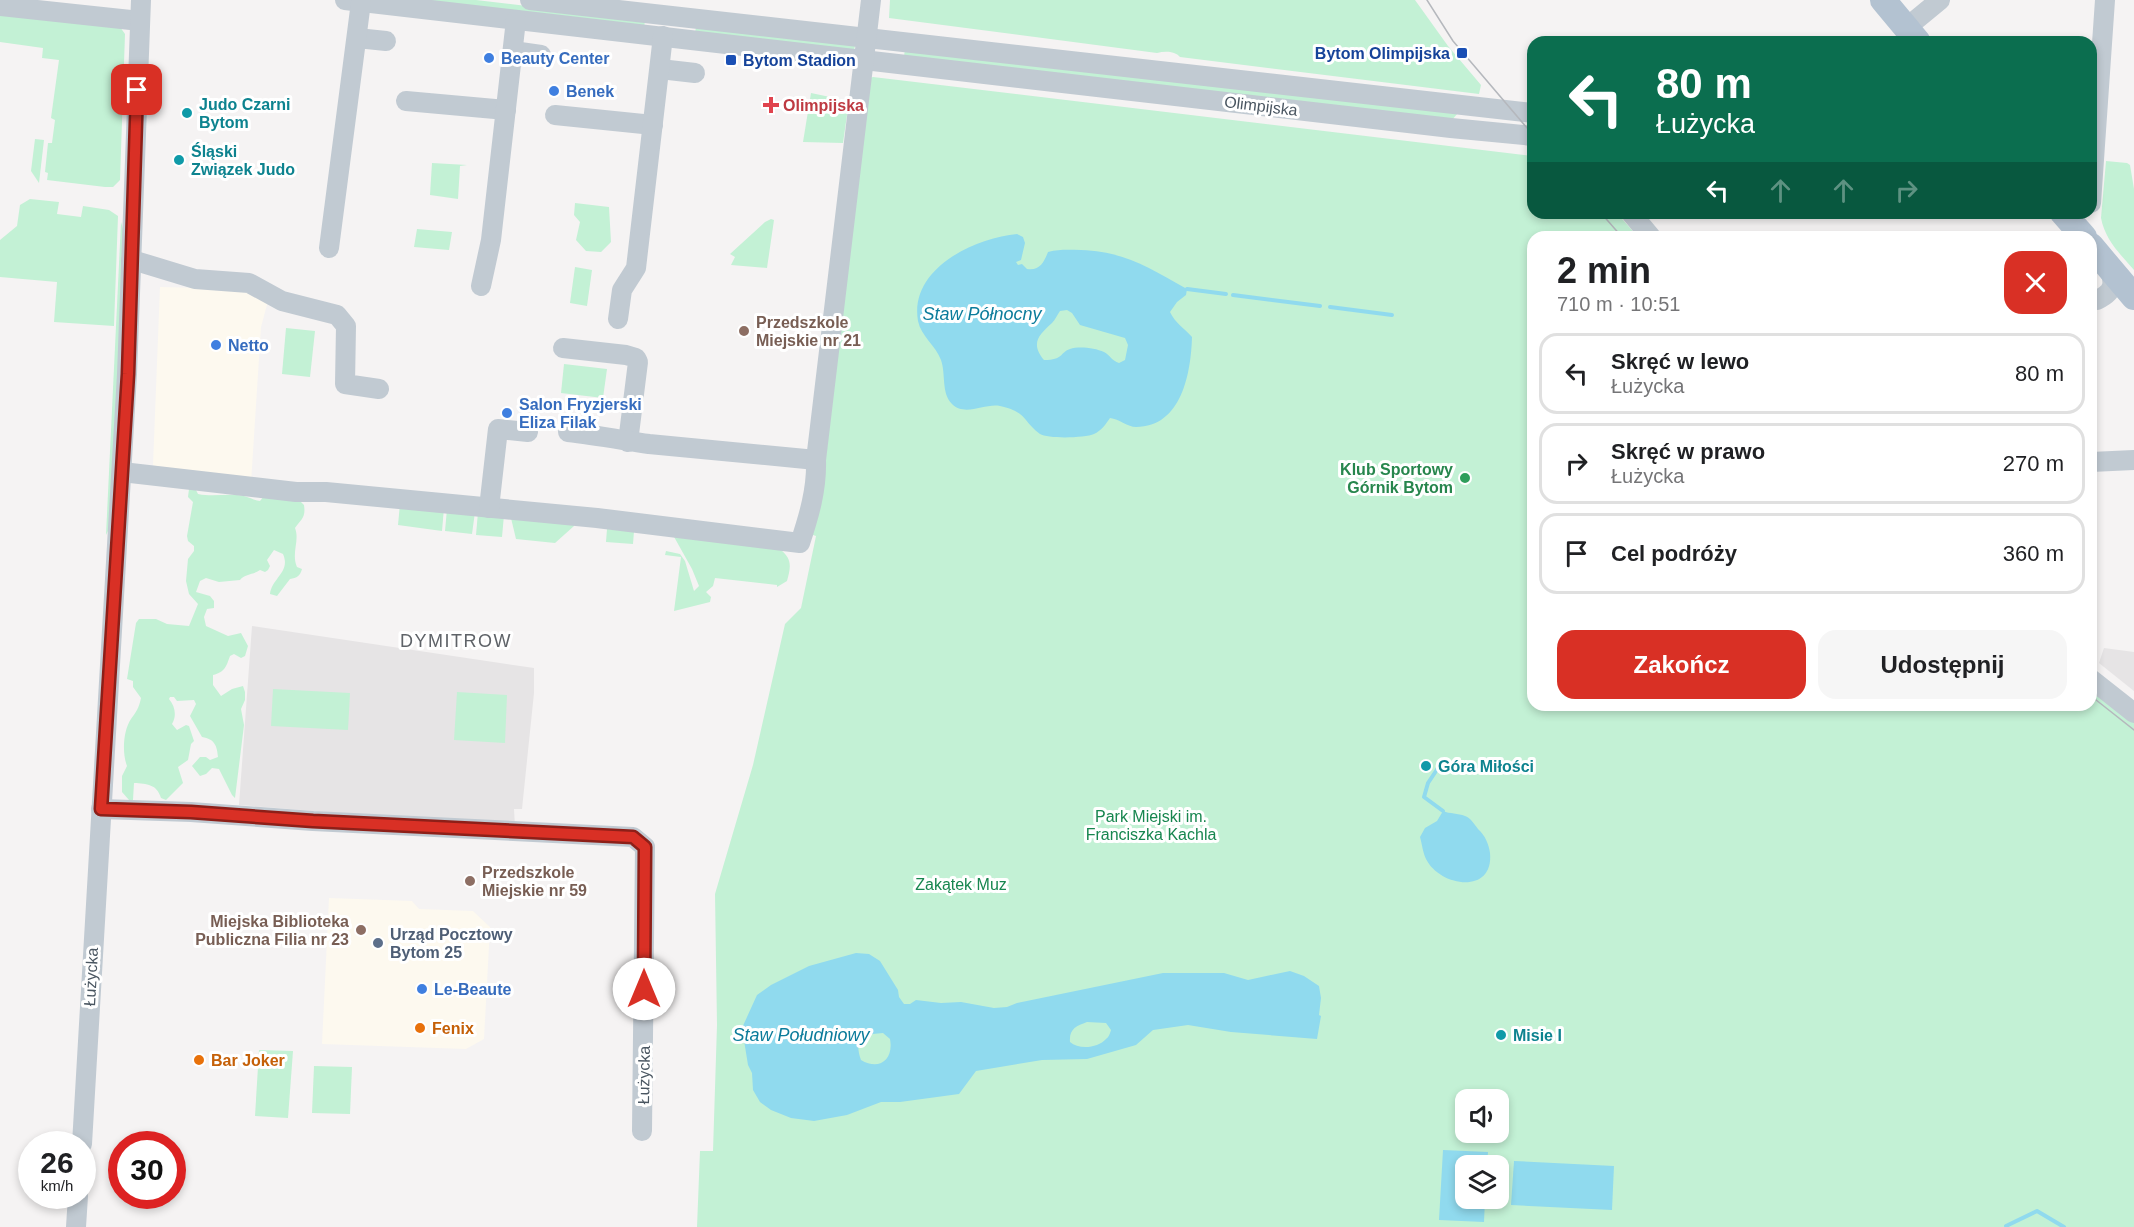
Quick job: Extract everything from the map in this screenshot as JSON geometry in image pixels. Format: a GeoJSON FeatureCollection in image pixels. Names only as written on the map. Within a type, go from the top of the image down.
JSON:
{"type":"FeatureCollection","features":[{"type":"Feature","properties":{"kind":"main road"},"geometry":{"type":"LineString","coordinates":[[1883,0],[1912,35]]}},
{"type":"Feature","properties":{"kind":"main road"},"geometry":{"type":"LineString","coordinates":[[2068,219],[2079,231]]}},
{"type":"Feature","properties":{"kind":"main road"},"geometry":{"type":"LineString","coordinates":[[2099,255],[2134,297]]}},
{"type":"Feature","properties":{"kind":"street","name":"Łużycka"},"geometry":{"type":"LineString","coordinates":[[83,1131],[122,472],[141,0]]}},
{"type":"Feature","properties":{"kind":"street"},"geometry":{"type":"LineString","coordinates":[[0,6],[140,21],[150,0]]}},
{"type":"Feature","properties":{"kind":"street","name":"Olimpijska"},"geometry":{"type":"LineString","coordinates":[[530,0],[1527,112]]}},
{"type":"Feature","properties":{"kind":"street"},"geometry":{"type":"LineString","coordinates":[[122,472],[296,492],[326,492],[637,522],[800,543],[810,513],[817,480],[816,460],[872,0]]}},
{"type":"Feature","properties":{"kind":"street"},"geometry":{"type":"LineString","coordinates":[[1912,35],[1940,0]]}},
{"type":"Feature","properties":{"kind":"street"},"geometry":{"type":"LineString","coordinates":[[2097,116],[2105,0]]}},
{"type":"Feature","properties":{"kind":"street"},"geometry":{"type":"LineString","coordinates":[[329,248],[357,38],[353,1]]}},
{"type":"Feature","properties":{"kind":"street","name":"Olimpijska"},"geometry":{"type":"LineString","coordinates":[[353,1],[400,3],[516,20],[1527,135]]}},
{"type":"Feature","properties":{"kind":"street"},"geometry":{"type":"LineString","coordinates":[[688,39],[690,18]]}},
{"type":"Feature","properties":{"kind":"street"},"geometry":{"type":"LineString","coordinates":[[481,286],[491,240],[516,20]]}},
{"type":"Feature","properties":{"kind":"street"},"geometry":{"type":"LineString","coordinates":[[618,319],[622,290],[636,268],[663,36]]}},
{"type":"Feature","properties":{"kind":"street"},"geometry":{"type":"LineString","coordinates":[[357,38],[386,41]]}},
{"type":"Feature","properties":{"kind":"street"},"geometry":{"type":"LineString","coordinates":[[513,51],[541,55]]}},
{"type":"Feature","properties":{"kind":"street"},"geometry":{"type":"LineString","coordinates":[[660,69],[695,73]]}},
{"type":"Feature","properties":{"kind":"street"},"geometry":{"type":"LineString","coordinates":[[406,102],[506,110]]}},
{"type":"Feature","properties":{"kind":"street"},"geometry":{"type":"LineString","coordinates":[[555,116],[653,125]]}},
{"type":"Feature","properties":{"kind":"street"},"geometry":{"type":"LineString","coordinates":[[1636,219],[1646,231]]}},
{"type":"Feature","properties":{"kind":"street"},"geometry":{"type":"LineString","coordinates":[[2099,255],[2124,277],[2134,281]]}},
{"type":"Feature","properties":{"kind":"street"},"geometry":{"type":"LineString","coordinates":[[2097,298],[2109,292],[2113,286],[2113,278],[2099,255]]}},
{"type":"Feature","properties":{"kind":"street"},"geometry":{"type":"LineString","coordinates":[[131,261],[195,279],[249,284],[282,301],[337,315],[346,326],[345,384],[379,389]]}},
{"type":"Feature","properties":{"kind":"street"},"geometry":{"type":"LineString","coordinates":[[2097,300],[2134,303]]}},
{"type":"Feature","properties":{"kind":"street"},"geometry":{"type":"LineString","coordinates":[[563,348],[636,358],[638,362],[628,442]]}},
{"type":"Feature","properties":{"kind":"street"},"geometry":{"type":"LineString","coordinates":[[489,508],[498,429],[528,432]]}},
{"type":"Feature","properties":{"kind":"street"},"geometry":{"type":"LineString","coordinates":[[568,432],[613,437],[628,442],[816,460]]}},
{"type":"Feature","properties":{"kind":"street"},"geometry":{"type":"LineString","coordinates":[[2097,462],[2134,460]]}},
{"type":"Feature","properties":{"kind":"street"},"geometry":{"type":"LineString","coordinates":[[2097,684],[2134,713]]}},
{"type":"Feature","properties":{"kind":"street","name":"Łużycka"},"geometry":{"type":"LineString","coordinates":[[101,809],[633,837],[645,847],[642,1131]]}},
{"type":"Feature","properties":{"kind":"street"},"geometry":{"type":"LineString","coordinates":[[76,1227],[77,1209]]}},
{"type":"Feature","properties":{"kind":"shaded area"},"geometry":{"type":"Polygon","coordinates":[[[160,287],[243,289],[268,301],[261,327],[251,483],[176,475],[153,465],[160,287]]]}},
{"type":"Feature","properties":{"kind":"shaded area"},"geometry":{"type":"Polygon","coordinates":[[[252,626],[534,668],[534,693],[522,809],[514,809],[515,827],[239,805],[252,626]]]}},
{"type":"Feature","properties":{"kind":"shaded area"},"geometry":{"type":"Polygon","coordinates":[[[2104,648],[2134,652],[2134,691],[2099,663],[2104,648]]]}},
{"type":"Feature","properties":{"kind":"shaded area"},"geometry":{"type":"Polygon","coordinates":[[[329,898],[412,901],[419,909],[473,911],[490,927],[484,1039],[466,1049],[322,1044],[329,898]]]}},
{"type":"Feature","properties":{"kind":"green space"},"geometry":{"type":"Polygon","coordinates":[[[422,0],[476,0],[645,20],[644,29],[422,0]]]}},
{"type":"Feature","properties":{"kind":"green space"},"geometry":{"type":"Polygon","coordinates":[[[890,0],[1415,0],[1448,46],[1481,85],[1479,94],[1180,57],[1170,52],[1157,53],[889,18],[890,0]]]}},
{"type":"Feature","properties":{"kind":"green space"},"geometry":{"type":"Polygon","coordinates":[[[0,12],[120,27],[125,34],[120,180],[113,187],[47,180],[48,173],[45,172],[48,143],[52,143],[55,120],[51,118],[59,60],[42,58],[43,48],[0,42],[0,12]]]}},
{"type":"Feature","properties":{"kind":"green space"},"geometry":{"type":"Polygon","coordinates":[[[696,27],[855,46],[854,50],[695,33],[696,27]]]}},
{"type":"Feature","properties":{"kind":"green space"},"geometry":{"type":"Polygon","coordinates":[[[905,48],[1458,113],[1451,121],[904,57],[905,48]]]}},
{"type":"Feature","properties":{"kind":"green space","name":"Park Miejski im. Franciszka Kachla"},"geometry":{"type":"Polygon","coordinates":[[[870,78],[1527,155],[1527,219],[1622,219],[1633,231],[1527,231],[1527,711],[2097,711],[2097,689],[2134,719],[2134,1227],[697,1227],[700,1151],[713,1151],[717,1025],[715,894],[753,765],[785,624],[801,608],[816,536],[810,534],[823,481],[870,78]]]}},
{"type":"Feature","properties":{"kind":"green space"},"geometry":{"type":"Polygon","coordinates":[[[811,93],[849,101],[843,143],[803,142],[811,93]]]}},
{"type":"Feature","properties":{"kind":"green space"},"geometry":{"type":"Polygon","coordinates":[[[35,139],[44,140],[39,183],[31,171],[35,139]]]}},
{"type":"Feature","properties":{"kind":"green space"},"geometry":{"type":"Polygon","coordinates":[[[2106,161],[2130,165],[2134,189],[2134,270],[2114,247],[2103,226],[2101,218],[2106,161]]]}},
{"type":"Feature","properties":{"kind":"green space"},"geometry":{"type":"Polygon","coordinates":[[[432,163],[467,165],[460,166],[458,199],[430,195],[432,163]]]}},
{"type":"Feature","properties":{"kind":"green space"},"geometry":{"type":"Polygon","coordinates":[[[30,199],[59,202],[57,214],[81,217],[83,206],[109,210],[118,216],[114,326],[54,322],[57,282],[0,277],[0,240],[17,226],[20,205],[30,199]]]}},
{"type":"Feature","properties":{"kind":"green space"},"geometry":{"type":"Polygon","coordinates":[[[575,203],[609,207],[611,242],[601,252],[586,251],[576,240],[580,222],[574,215],[575,203]]]}},
{"type":"Feature","properties":{"kind":"green space"},"geometry":{"type":"Polygon","coordinates":[[[771,219],[774,220],[767,268],[731,265],[735,257],[730,254],[771,219]]]}},
{"type":"Feature","properties":{"kind":"green space"},"geometry":{"type":"Polygon","coordinates":[[[121,222],[123,229],[122,304],[109,529],[106,535],[121,222]]]}},
{"type":"Feature","properties":{"kind":"green space"},"geometry":{"type":"Polygon","coordinates":[[[417,229],[452,232],[449,250],[414,247],[417,229]]]}},
{"type":"Feature","properties":{"kind":"green space"},"geometry":{"type":"Polygon","coordinates":[[[575,267],[592,270],[587,306],[570,303],[575,267]]]}},
{"type":"Feature","properties":{"kind":"green space"},"geometry":{"type":"Polygon","coordinates":[[[286,328],[315,331],[310,377],[282,374],[286,328]]]}},
{"type":"Feature","properties":{"kind":"green space"},"geometry":{"type":"Polygon","coordinates":[[[564,364],[607,369],[603,398],[561,393],[564,364]]]}},
{"type":"Feature","properties":{"kind":"green space"},"geometry":{"type":"Polygon","coordinates":[[[189,489],[196,490],[198,494],[240,495],[260,501],[264,496],[299,500],[304,505],[304,513],[295,528],[297,538],[295,562],[297,567],[302,569],[298,576],[290,579],[277,596],[270,594],[271,588],[285,566],[283,554],[274,550],[267,560],[270,566],[265,572],[260,570],[240,580],[219,582],[206,578],[200,581],[196,592],[210,596],[214,601],[214,608],[207,609],[204,617],[206,626],[228,636],[241,633],[248,646],[245,656],[241,658],[234,654],[230,656],[225,668],[213,675],[213,685],[221,696],[232,689],[243,686],[245,692],[245,700],[241,709],[244,725],[235,798],[219,769],[212,768],[200,776],[192,766],[200,757],[210,760],[218,757],[216,746],[210,739],[202,737],[190,716],[196,704],[194,700],[177,701],[174,697],[170,697],[175,711],[172,724],[177,730],[186,725],[189,726],[194,741],[191,744],[188,760],[178,767],[183,783],[166,800],[161,798],[154,787],[134,783],[133,800],[129,800],[122,792],[122,776],[127,766],[124,742],[128,724],[141,698],[133,687],[133,681],[127,679],[136,623],[139,619],[156,619],[167,624],[189,626],[198,604],[189,594],[186,581],[188,559],[194,551],[194,546],[188,541],[187,536],[193,502],[188,497],[189,489]]]}},
{"type":"Feature","properties":{"kind":"green space"},"geometry":{"type":"Polygon","coordinates":[[[400,504],[444,508],[442,531],[398,525],[400,504]]]}},
{"type":"Feature","properties":{"kind":"green space"},"geometry":{"type":"Polygon","coordinates":[[[447,509],[475,512],[472,534],[445,531],[447,509]]]}},
{"type":"Feature","properties":{"kind":"green space"},"geometry":{"type":"Polygon","coordinates":[[[478,512],[504,515],[502,537],[476,535],[478,512]]]}},
{"type":"Feature","properties":{"kind":"green space"},"geometry":{"type":"Polygon","coordinates":[[[511,518],[574,526],[555,543],[516,539],[511,518]]]}},
{"type":"Feature","properties":{"kind":"green space"},"geometry":{"type":"Polygon","coordinates":[[[607,529],[634,531],[633,544],[606,542],[607,529]]]}},
{"type":"Feature","properties":{"kind":"green space"},"geometry":{"type":"Polygon","coordinates":[[[673,535],[781,550],[790,564],[787,581],[777,587],[777,585],[715,578],[713,586],[706,592],[711,597],[710,602],[674,611],[681,557],[665,555],[666,551],[680,554],[685,561],[694,591],[699,586],[673,535]]]}},
{"type":"Feature","properties":{"kind":"green space"},"geometry":{"type":"Polygon","coordinates":[[[273,689],[350,693],[348,730],[271,726],[273,689]]]}},
{"type":"Feature","properties":{"kind":"green space"},"geometry":{"type":"Polygon","coordinates":[[[457,692],[507,695],[505,743],[454,740],[457,692]]]}},
{"type":"Feature","properties":{"kind":"green space"},"geometry":{"type":"Polygon","coordinates":[[[259,1050],[293,1051],[288,1118],[255,1116],[259,1050]]]}},
{"type":"Feature","properties":{"kind":"green space"},"geometry":{"type":"Polygon","coordinates":[[[314,1066],[352,1067],[350,1114],[312,1113],[314,1066]]]}},
{"type":"Feature","properties":{"kind":"water","name":"Staw Północny"},"geometry":{"type":"Polygon","coordinates":[[[1017,234],[1023,237],[1025,243],[1021,260],[1016,262],[1027,269],[1038,267],[1048,252],[1057,250],[1097,251],[1137,262],[1187,289],[1186,295],[1170,312],[1192,337],[1189,366],[1181,395],[1174,408],[1164,418],[1152,425],[1136,427],[1110,418],[1094,434],[1058,437],[1040,434],[1020,414],[1009,408],[994,406],[969,410],[957,408],[952,404],[946,394],[941,360],[918,321],[918,302],[924,286],[934,272],[948,260],[982,242],[1017,234]],[[1067,310],[1060,311],[1040,335],[1037,344],[1044,360],[1058,358],[1070,349],[1082,348],[1104,352],[1119,363],[1125,360],[1128,345],[1125,338],[1080,325],[1072,313],[1067,310]]]}},
{"type":"Feature","properties":{"kind":"water"},"geometry":{"type":"Polygon","coordinates":[[[1443,811],[1469,818],[1486,840],[1490,853],[1489,866],[1484,876],[1475,881],[1465,882],[1442,876],[1426,859],[1420,837],[1425,828],[1437,821],[1443,811]]]}},
{"type":"Feature","properties":{"kind":"water","name":"Staw Południowy"},"geometry":{"type":"Polygon","coordinates":[[[856,953],[869,954],[880,961],[904,1004],[910,1004],[916,1000],[941,1003],[961,1002],[994,1008],[1163,973],[1224,973],[1248,980],[1290,971],[1304,976],[1319,986],[1321,998],[1319,1015],[1321,1016],[1317,1039],[1231,1032],[1188,1025],[1153,1030],[1136,1045],[1087,1059],[1042,1060],[976,1071],[959,1094],[900,1102],[881,1102],[847,1115],[814,1121],[791,1118],[771,1110],[760,1102],[753,1090],[752,1073],[748,1065],[742,1028],[757,995],[771,985],[809,966],[856,953]],[[1087,1022],[1074,1029],[1071,1034],[1070,1042],[1074,1045],[1088,1047],[1103,1042],[1108,1037],[1111,1030],[1106,1023],[1087,1022]],[[883,1033],[866,1036],[859,1042],[861,1060],[874,1064],[884,1062],[890,1053],[891,1046],[890,1039],[883,1033]]]}},
{"type":"Feature","properties":{"kind":"water"},"geometry":{"type":"Polygon","coordinates":[[[1443,1150],[1488,1152],[1488,1155],[1455,1155],[1455,1209],[1485,1209],[1484,1222],[1439,1220],[1443,1150]]]}},
{"type":"Feature","properties":{"kind":"water"},"geometry":{"type":"Polygon","coordinates":[[[1514,1161],[1614,1166],[1612,1210],[1511,1205],[1514,1161]]]}},
{"type":"Feature","properties":{"kind":"waterway"},"geometry":{"type":"LineString","coordinates":[[1187,289],[1226,294]]}},
{"type":"Feature","properties":{"kind":"waterway"},"geometry":{"type":"LineString","coordinates":[[1233,295],[1320,306]]}},
{"type":"Feature","properties":{"kind":"waterway"},"geometry":{"type":"LineString","coordinates":[[1330,307],[1392,315]]}},
{"type":"Feature","properties":{"kind":"waterway"},"geometry":{"type":"LineString","coordinates":[[1438,768],[1428,783],[1424,797],[1443,811]]}},
{"type":"Feature","properties":{"kind":"waterway"},"geometry":{"type":"LineString","coordinates":[[2006,1226],[2037,1211],[2064,1227]]}},
{"type":"Feature","properties":{"kind":"tram line"},"geometry":{"type":"LineString","coordinates":[[1427,0],[1453,41],[1527,128]]}},
{"type":"Feature","properties":{"kind":"tram line"},"geometry":{"type":"LineString","coordinates":[[1606,219],[1617,231]]}},
{"type":"Feature","properties":{"kind":"tram line"},"geometry":{"type":"LineString","coordinates":[[2097,701],[2134,730]]}},
{"type":"Feature","properties":{"kind":"place","name":"Bytom Olimpijska"},"geometry":{"type":"Point","coordinates":[1462,53]}},
{"type":"Feature","properties":{"kind":"place","name":"Beauty Center"},"geometry":{"type":"Point","coordinates":[489,58]}},
{"type":"Feature","properties":{"kind":"place","name":"Bytom Stadion"},"geometry":{"type":"Point","coordinates":[731,60]}},
{"type":"Feature","properties":{"kind":"place","name":"Benek"},"geometry":{"type":"Point","coordinates":[554,91]}},
{"type":"Feature","properties":{"kind":"place","name":"Olimpijska"},"geometry":{"type":"Point","coordinates":[771,105]}},
{"type":"Feature","properties":{"kind":"place","name":"Judo Czarni Bytom"},"geometry":{"type":"Point","coordinates":[187,113]}},
{"type":"Feature","properties":{"kind":"place","name":"Śląski Związek Judo"},"geometry":{"type":"Point","coordinates":[179,160]}},
{"type":"Feature","properties":{"kind":"place","name":"Przedszkole Miejskie nr 21"},"geometry":{"type":"Point","coordinates":[744,331]}},
{"type":"Feature","properties":{"kind":"place","name":"Netto"},"geometry":{"type":"Point","coordinates":[216,345]}},
{"type":"Feature","properties":{"kind":"place","name":"Salon Fryzjerski Eliza Filak"},"geometry":{"type":"Point","coordinates":[507,413]}},
{"type":"Feature","properties":{"kind":"place","name":"Klub Sportowy Górnik Bytom"},"geometry":{"type":"Point","coordinates":[1465,478]}},
{"type":"Feature","properties":{"kind":"place","name":"Góra Miłości"},"geometry":{"type":"Point","coordinates":[1426,766]}},
{"type":"Feature","properties":{"kind":"place","name":"Przedszkole Miejskie nr 59"},"geometry":{"type":"Point","coordinates":[470,881]}},
{"type":"Feature","properties":{"kind":"place","name":"Miejska Biblioteka Publiczna Filia nr 23"},"geometry":{"type":"Point","coordinates":[361,930]}},
{"type":"Feature","properties":{"kind":"place","name":"Urząd Pocztowy Bytom 25"},"geometry":{"type":"Point","coordinates":[378,943]}},
{"type":"Feature","properties":{"kind":"place","name":"Le-Beaute"},"geometry":{"type":"Point","coordinates":[422,989]}},
{"type":"Feature","properties":{"kind":"place","name":"Fenix"},"geometry":{"type":"Point","coordinates":[420,1028]}},
{"type":"Feature","properties":{"kind":"place","name":"Misie I"},"geometry":{"type":"Point","coordinates":[1501,1035]}},
{"type":"Feature","properties":{"kind":"place","name":"Bar Joker"},"geometry":{"type":"Point","coordinates":[199,1060]}},
{"type":"Feature","properties":{"kind":"district","name":"DYMITROW"},"geometry":{"type":"Point","coordinates":[456,641]}},
{"type":"Feature","properties":{"kind":"route"},"geometry":{"type":"LineString","coordinates":[[137,90],[128,314],[128,374],[101,809],[633,837],[645,847],[644,989]]}},
{"type":"Feature","properties":{"kind":"park label","name":"Zakątek Muz"},"geometry":{"type":"Point","coordinates":[961,884]}}]}
